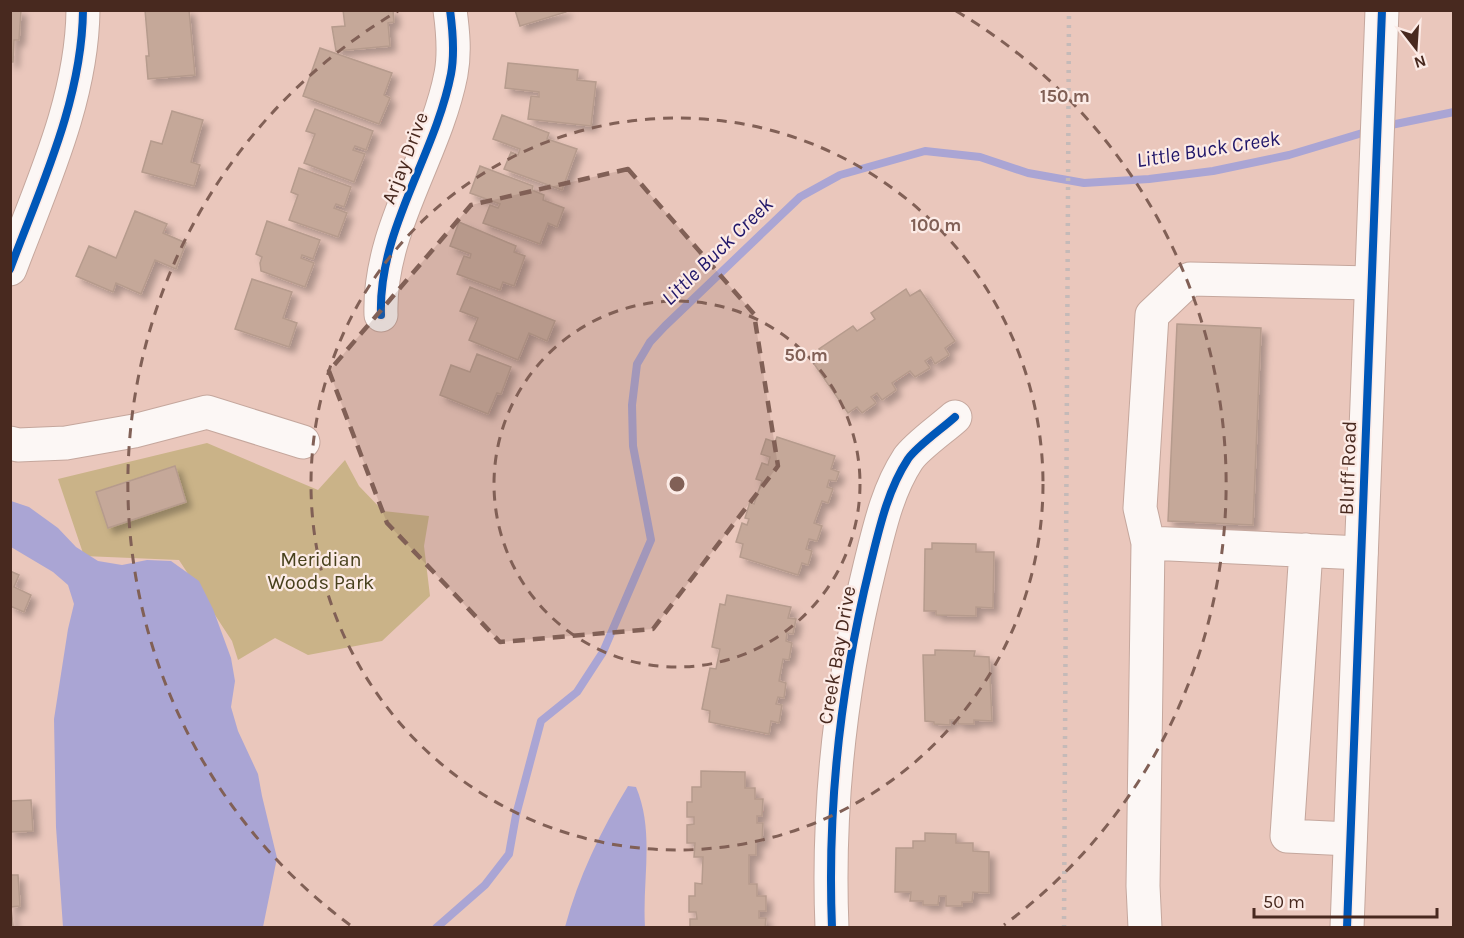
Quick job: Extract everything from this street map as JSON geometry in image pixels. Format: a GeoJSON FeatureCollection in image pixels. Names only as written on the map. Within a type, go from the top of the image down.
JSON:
{"type":"FeatureCollection","features":[{"type":"Feature","properties":{"kind":"street"},"geometry":{"type":"LineString","coordinates":[[10,269],[72,97],[81,53],[83,10]]}},
{"type":"Feature","properties":{"kind":"street","name":"Arjay Drive"},"geometry":{"type":"LineString","coordinates":[[381,315],[381,290],[387,256],[446,96],[453,51],[450,10]]}},
{"type":"Feature","properties":{"kind":"street","name":"Bluff Road"},"geometry":{"type":"LineString","coordinates":[[1347,927],[1382,10]]}},
{"type":"Feature","properties":{"kind":"street"},"geometry":{"type":"LineString","coordinates":[[1145,927],[1143,886],[1148,543],[1140,508],[1152,315],[1190,279],[1371,283]]}},
{"type":"Feature","properties":{"kind":"street"},"geometry":{"type":"LineString","coordinates":[[10,443],[18,445],[66,443],[134,431],[207,412],[303,442]]}},
{"type":"Feature","properties":{"kind":"street","name":"Creek Bay Drive"},"geometry":{"type":"LineString","coordinates":[[832,927],[831,858],[839,741],[848,672],[867,580],[891,491],[909,457],[956,417]]}},
{"type":"Feature","properties":{"kind":"street"},"geometry":{"type":"LineString","coordinates":[[1148,543],[1361,553]]}},
{"type":"Feature","properties":{"kind":"street"},"geometry":{"type":"LineString","coordinates":[[1306,550],[1287,836],[1350,840]]}},
{"type":"Feature","properties":{"kind":"highlighted area"},"geometry":{"type":"Polygon","coordinates":[[[628,169],[754,314],[778,466],[653,629],[500,642],[387,523],[329,371],[471,205],[628,169]]]}},
{"type":"Feature","properties":{"kind":"green space","name":"Meridian Woods Park"},"geometry":{"type":"Polygon","coordinates":[[[207,443],[318,490],[345,460],[359,486],[383,511],[429,516],[424,546],[430,596],[382,641],[308,655],[275,638],[238,660],[232,641],[179,560],[84,556],[58,479],[207,443]]]}},
{"type":"Feature","properties":{"kind":"shaded area"},"geometry":{"type":"Polygon","coordinates":[[[11,501],[29,507],[58,528],[76,547],[98,561],[122,565],[147,560],[171,561],[199,581],[213,609],[231,658],[235,681],[231,707],[238,731],[258,774],[277,858],[263,927],[63,927],[56,827],[54,719],[74,604],[68,585],[53,572],[11,547],[11,501]]]}},
{"type":"Feature","properties":{"kind":"shaded area"},"geometry":{"type":"Polygon","coordinates":[[[628,786],[636,787],[645,821],[645,927],[565,927],[591,855],[628,786]]]}},
{"type":"Feature","properties":{"kind":"building"},"geometry":{"type":"Polygon","coordinates":[[[10,10],[21,10],[19,40],[14,40],[13,62],[10,62],[10,10]]]}},
{"type":"Feature","properties":{"kind":"building"},"geometry":{"type":"Polygon","coordinates":[[[145,10],[189,10],[195,75],[148,79],[146,56],[149,56],[145,10]]]}},
{"type":"Feature","properties":{"kind":"building"},"geometry":{"type":"Polygon","coordinates":[[[343,10],[393,10],[394,22],[388,23],[390,46],[336,51],[332,27],[345,26],[343,10]]]}},
{"type":"Feature","properties":{"kind":"building"},"geometry":{"type":"Polygon","coordinates":[[[515,10],[566,10],[566,12],[520,26],[515,10]]]}},
{"type":"Feature","properties":{"kind":"building"},"geometry":{"type":"Polygon","coordinates":[[[320,48],[392,73],[384,95],[390,98],[379,124],[303,96],[320,48]]]}},
{"type":"Feature","properties":{"kind":"building"},"geometry":{"type":"Polygon","coordinates":[[[508,63],[578,70],[577,80],[596,82],[591,126],[528,119],[531,96],[539,97],[539,92],[505,88],[508,63]]]}},
{"type":"Feature","properties":{"kind":"building"},"geometry":{"type":"Polygon","coordinates":[[[315,109],[373,131],[366,150],[355,146],[353,150],[365,154],[354,182],[304,163],[315,134],[306,131],[315,109]]]}},
{"type":"Feature","properties":{"kind":"building"},"geometry":{"type":"Polygon","coordinates":[[[172,111],[203,120],[191,162],[200,165],[194,186],[142,172],[151,141],[162,144],[172,111]]]}},
{"type":"Feature","properties":{"kind":"building"},"geometry":{"type":"Polygon","coordinates":[[[502,115],[549,133],[547,139],[577,149],[562,190],[504,169],[511,152],[518,155],[520,149],[493,139],[502,115]]]}},
{"type":"Feature","properties":{"kind":"building"},"geometry":{"type":"Polygon","coordinates":[[[480,166],[533,186],[532,190],[544,195],[543,200],[564,208],[557,227],[548,223],[540,244],[483,223],[490,205],[498,208],[500,204],[470,193],[480,166]]]}},
{"type":"Feature","properties":{"kind":"building"},"geometry":{"type":"Polygon","coordinates":[[[299,168],[351,187],[344,207],[336,204],[334,208],[347,213],[338,237],[289,220],[298,195],[291,192],[299,168]]]}},
{"type":"Feature","properties":{"kind":"building"},"geometry":{"type":"Polygon","coordinates":[[[135,211],[167,224],[163,233],[186,243],[176,269],[155,260],[141,294],[116,283],[113,292],[76,276],[89,246],[116,258],[135,211]]]}},
{"type":"Feature","properties":{"kind":"building"},"geometry":{"type":"Polygon","coordinates":[[[267,221],[320,240],[313,259],[302,255],[301,258],[314,263],[305,287],[261,271],[262,257],[256,254],[267,221]]]}},
{"type":"Feature","properties":{"kind":"building"},"geometry":{"type":"Polygon","coordinates":[[[459,222],[516,246],[514,252],[525,256],[514,286],[503,282],[500,290],[457,274],[464,256],[470,258],[471,254],[450,246],[459,222]]]}},
{"type":"Feature","properties":{"kind":"building"},"geometry":{"type":"Polygon","coordinates":[[[252,279],[292,292],[283,318],[297,323],[289,347],[235,329],[252,279]]]}},
{"type":"Feature","properties":{"kind":"building"},"geometry":{"type":"Polygon","coordinates":[[[470,287],[555,321],[547,341],[529,333],[518,360],[469,340],[478,318],[460,311],[470,287]]]}},
{"type":"Feature","properties":{"kind":"building"},"geometry":{"type":"Polygon","coordinates":[[[906,289],[910,296],[920,290],[955,341],[945,348],[949,355],[935,364],[931,357],[925,361],[930,368],[915,377],[910,371],[892,383],[896,390],[882,400],[877,393],[871,397],[876,403],[862,413],[857,407],[848,413],[812,361],[823,354],[819,349],[853,326],[857,331],[875,319],[871,313],[906,289]]]}},
{"type":"Feature","properties":{"kind":"building"},"geometry":{"type":"Polygon","coordinates":[[[1177,324],[1261,328],[1253,525],[1168,521],[1177,324]]]}},
{"type":"Feature","properties":{"kind":"building"},"geometry":{"type":"Polygon","coordinates":[[[477,354],[511,367],[501,394],[497,393],[488,414],[440,395],[451,365],[470,372],[477,354]]]}},
{"type":"Feature","properties":{"kind":"building"},"geometry":{"type":"Polygon","coordinates":[[[777,437],[835,456],[831,469],[839,472],[836,481],[829,480],[827,487],[833,489],[828,503],[822,501],[814,523],[822,526],[817,541],[809,539],[806,549],[812,551],[808,565],[802,563],[798,575],[740,557],[743,544],[736,542],[742,523],[747,525],[749,519],[745,518],[750,502],[754,504],[762,481],[756,479],[762,463],[768,465],[770,457],[761,454],[766,439],[775,442],[777,437]]]}},
{"type":"Feature","properties":{"kind":"building"},"geometry":{"type":"Polygon","coordinates":[[[175,466],[186,502],[108,528],[96,492],[175,466]]]}},
{"type":"Feature","properties":{"kind":"building"},"geometry":{"type":"Polygon","coordinates":[[[932,543],[976,544],[976,552],[994,552],[993,608],[976,607],[976,616],[936,615],[936,611],[924,611],[925,549],[932,549],[932,543]]]}},
{"type":"Feature","properties":{"kind":"building"},"geometry":{"type":"Polygon","coordinates":[[[10,571],[19,575],[14,587],[31,595],[24,612],[10,606],[10,571]]]}},
{"type":"Feature","properties":{"kind":"building"},"geometry":{"type":"Polygon","coordinates":[[[727,595],[791,607],[788,618],[796,619],[793,634],[787,633],[786,641],[792,643],[789,660],[783,659],[779,681],[786,683],[784,698],[778,697],[776,704],[782,705],[779,723],[771,721],[769,734],[709,722],[710,711],[702,709],[710,668],[716,669],[720,649],[712,647],[720,604],[725,605],[727,595]]]}},
{"type":"Feature","properties":{"kind":"building"},"geometry":{"type":"Polygon","coordinates":[[[935,650],[975,651],[974,656],[989,657],[992,721],[974,720],[974,724],[958,724],[958,720],[950,720],[950,725],[925,721],[923,655],[935,655],[935,650]]]}},
{"type":"Feature","properties":{"kind":"building"},"geometry":{"type":"Polygon","coordinates":[[[701,771],[745,772],[745,788],[755,788],[755,799],[763,799],[762,816],[757,816],[757,823],[763,823],[762,841],[756,840],[756,855],[749,855],[749,884],[757,884],[757,896],[766,896],[766,911],[759,911],[759,918],[766,918],[765,928],[690,928],[690,919],[697,919],[696,912],[689,912],[689,896],[695,896],[695,883],[702,884],[703,857],[694,857],[695,843],[687,843],[687,825],[694,824],[694,817],[687,817],[687,802],[692,802],[692,787],[701,787],[701,771]]]}},
{"type":"Feature","properties":{"kind":"building"},"geometry":{"type":"Polygon","coordinates":[[[31,800],[33,831],[10,832],[10,801],[31,800]]]}},
{"type":"Feature","properties":{"kind":"building"},"geometry":{"type":"Polygon","coordinates":[[[925,833],[956,834],[956,843],[973,843],[973,851],[989,852],[989,893],[973,892],[972,902],[962,902],[962,906],[946,906],[946,896],[939,896],[938,905],[923,905],[923,901],[910,901],[911,892],[895,892],[896,848],[913,848],[913,841],[925,841],[925,833]]]}},
{"type":"Feature","properties":{"kind":"building"},"geometry":{"type":"Polygon","coordinates":[[[10,875],[18,875],[20,906],[11,907],[13,927],[26,928],[10,928],[10,875]]]}},
{"type":"Feature","properties":{"kind":"waterway","name":"Little Buck Creek"},"geometry":{"type":"LineString","coordinates":[[1386,126],[1454,112]]}},
{"type":"Feature","properties":{"kind":"waterway","name":"Little Buck Creek"},"geometry":{"type":"LineString","coordinates":[[436,928],[485,885],[509,854],[516,815],[541,721],[577,692],[603,652],[651,540],[633,446],[632,405],[637,364],[650,342],[665,326],[800,197],[840,175],[925,151],[980,157],[1028,173],[1084,183],[1149,179],[1213,171],[1289,155],[1369,131]]}},
{"type":"Feature","properties":{"kind":"railway"},"geometry":{"type":"LineString","coordinates":[[1064,928],[1069,10]]}},
{"type":"Feature","properties":{"kind":"cycle path"},"geometry":{"type":"LineString","coordinates":[[10,269],[68,110],[81,44],[83,10]]}},
{"type":"Feature","properties":{"kind":"cycle path"},"geometry":{"type":"LineString","coordinates":[[381,315],[382,284],[388,253],[433,134],[451,74],[453,42],[450,10]]}},
{"type":"Feature","properties":{"kind":"cycle path"},"geometry":{"type":"LineString","coordinates":[[1347,928],[1382,10]]}},
{"type":"Feature","properties":{"kind":"cycle path"},"geometry":{"type":"LineString","coordinates":[[832,928],[832,837],[838,746],[851,655],[870,566],[884,511],[901,471],[917,448],[955,417]]}}]}
